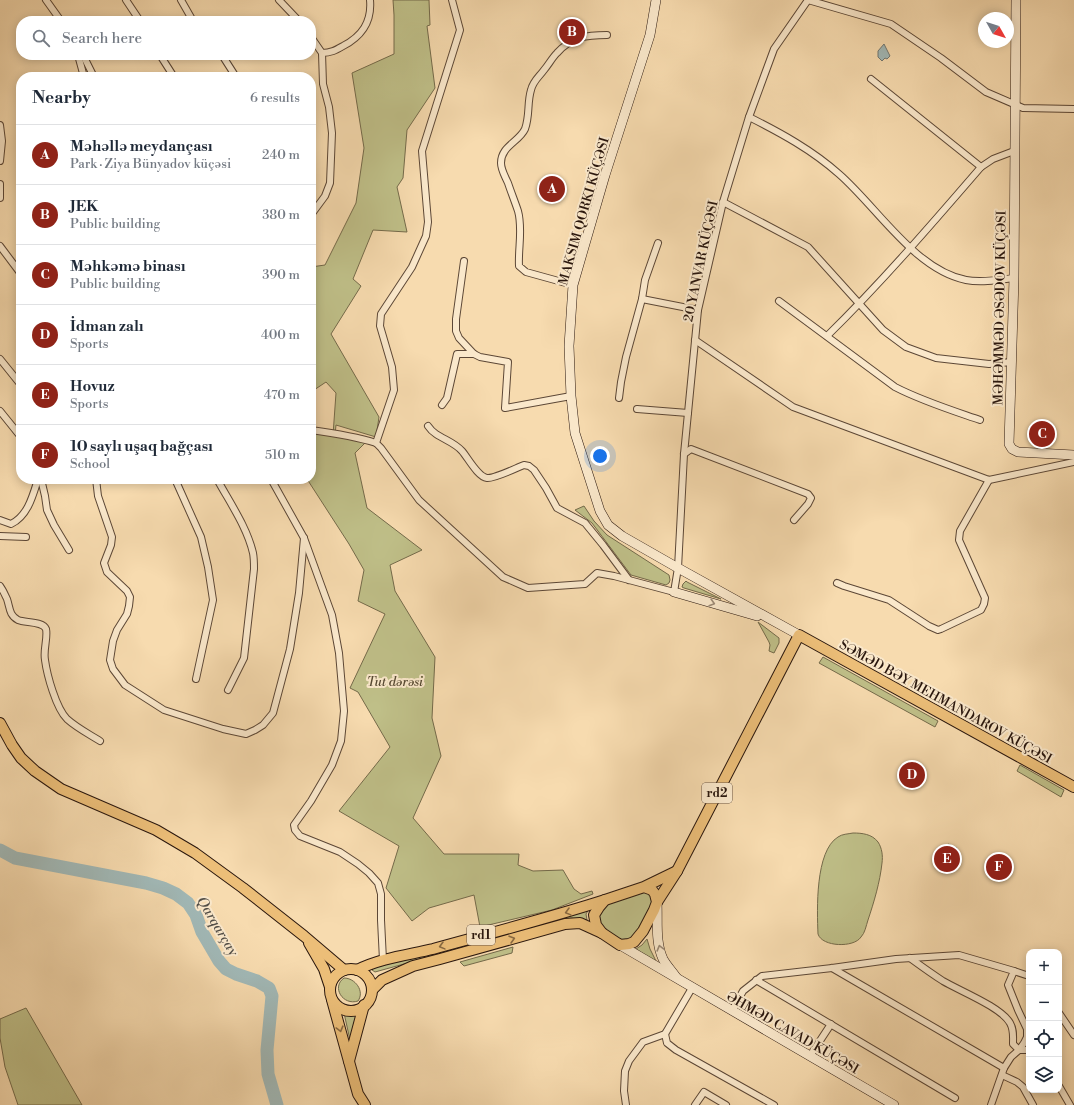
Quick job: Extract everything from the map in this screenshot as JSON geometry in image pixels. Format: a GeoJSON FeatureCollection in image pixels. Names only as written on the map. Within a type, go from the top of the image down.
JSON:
{"type":"FeatureCollection","features":[{"type":"Feature","properties":{"kind":"main road","name":"SƏMƏD BƏY MEHMANDAROV KÜÇƏSI"},"geometry":{"type":"LineString","coordinates":[[799,636],[1074,787]]}},
{"type":"Feature","properties":{"kind":"main road","name":"rd2"},"geometry":{"type":"LineString","coordinates":[[677,871],[799,636]]}},
{"type":"Feature","properties":{"kind":"main road"},"geometry":{"type":"LineString","coordinates":[[0,723],[21,758],[35,771],[61,789],[156,830],[195,853],[243,888],[344,970]]}},
{"type":"Feature","properties":{"kind":"main road"},"geometry":{"type":"LineString","coordinates":[[677,871],[657,902],[643,931],[634,942],[620,945],[602,933],[596,925],[594,915],[605,900],[644,887],[677,871]]}},
{"type":"Feature","properties":{"kind":"main road"},"geometry":{"type":"LineString","coordinates":[[644,887],[652,890],[656,894],[657,902]]}},
{"type":"Feature","properties":{"kind":"main road","name":"rd1"},"geometry":{"type":"LineString","coordinates":[[357,970],[383,960],[440,947],[605,900]]}},
{"type":"Feature","properties":{"kind":"main road","name":"rd1"},"geometry":{"type":"LineString","coordinates":[[372,990],[382,980],[413,966],[565,924],[580,923],[602,933]]}},
{"type":"Feature","properties":{"kind":"main road"},"geometry":{"type":"LineString","coordinates":[[304,936],[324,969],[358,1094],[365,1105]]}},
{"type":"Feature","properties":{"kind":"main road"},"geometry":{"type":"LineString","coordinates":[[330,987],[331,981],[339,972],[350,969],[363,972],[371,983],[372,990],[371,996],[359,1009],[346,1010],[340,1008],[331,998]]}},
{"type":"Feature","properties":{"kind":"main road"},"geometry":{"type":"LineString","coordinates":[[349,1061],[364,1005]]}},
{"type":"Feature","properties":{"kind":"street"},"geometry":{"type":"LineString","coordinates":[[46,0],[57,16]]}},
{"type":"Feature","properties":{"kind":"street"},"geometry":{"type":"LineString","coordinates":[[126,0],[137,16]]}},
{"type":"Feature","properties":{"kind":"street"},"geometry":{"type":"LineString","coordinates":[[181,0],[191,16]]}},
{"type":"Feature","properties":{"kind":"street"},"geometry":{"type":"LineString","coordinates":[[279,0],[295,16]]}},
{"type":"Feature","properties":{"kind":"street"},"geometry":{"type":"LineString","coordinates":[[322,53],[334,51],[352,42],[364,31],[368,23],[371,6],[370,0]]}},
{"type":"Feature","properties":{"kind":"street"},"geometry":{"type":"LineString","coordinates":[[376,443],[394,390],[392,367],[380,326],[381,314],[412,266],[426,236],[428,222],[422,151],[460,30],[452,0]]}},
{"type":"Feature","properties":{"kind":"street","name":"MAKSIM QORKI KÜÇƏSI"},"geometry":{"type":"LineString","coordinates":[[608,525],[600,511],[576,433],[571,396],[569,346],[573,285],[605,175],[650,35],[656,0]]}},
{"type":"Feature","properties":{"kind":"street"},"geometry":{"type":"LineString","coordinates":[[808,0],[891,24],[941,58],[986,92],[1015,105],[1023,108],[1074,109]]}},
{"type":"Feature","properties":{"kind":"street","name":"20 YANVAR KÜÇƏSI"},"geometry":{"type":"LineString","coordinates":[[674,592],[678,568],[684,454],[698,310],[723,202],[749,117],[774,49],[808,0]]}},
{"type":"Feature","properties":{"kind":"street","name":"MƏHƏMMƏD ƏSƏDOV KÜÇƏSI"},"geometry":{"type":"LineString","coordinates":[[1016,0],[1014,278],[1009,444],[1012,449],[1018,452],[1074,455]]}},
{"type":"Feature","properties":{"kind":"street"},"geometry":{"type":"LineString","coordinates":[[573,285],[526,272],[519,266],[520,223],[518,210],[502,172],[501,157],[508,147],[524,131],[529,116],[530,92],[532,85],[557,53],[571,41],[590,35],[607,34]]}},
{"type":"Feature","properties":{"kind":"street"},"geometry":{"type":"LineString","coordinates":[[316,44],[322,53],[323,84],[329,107],[332,133],[330,183],[325,196],[316,208]]}},
{"type":"Feature","properties":{"kind":"street"},"geometry":{"type":"LineString","coordinates":[[79,60],[83,72]]}},
{"type":"Feature","properties":{"kind":"street"},"geometry":{"type":"LineString","coordinates":[[86,60],[92,72]]}},
{"type":"Feature","properties":{"kind":"street"},"geometry":{"type":"LineString","coordinates":[[163,60],[171,72]]}},
{"type":"Feature","properties":{"kind":"street"},"geometry":{"type":"LineString","coordinates":[[225,60],[233,72]]}},
{"type":"Feature","properties":{"kind":"street"},"geometry":{"type":"LineString","coordinates":[[871,79],[981,167]]}},
{"type":"Feature","properties":{"kind":"street"},"geometry":{"type":"LineString","coordinates":[[749,117],[792,139],[829,166],[853,187],[910,249],[942,272],[967,280],[990,281],[1014,278]]}},
{"type":"Feature","properties":{"kind":"street"},"geometry":{"type":"LineString","coordinates":[[0,125],[2,141],[0,161]]}},
{"type":"Feature","properties":{"kind":"street"},"geometry":{"type":"LineString","coordinates":[[827,336],[910,249],[981,167],[993,159],[1014,151]]}},
{"type":"Feature","properties":{"kind":"street"},"geometry":{"type":"LineString","coordinates":[[0,184],[0,198]]}},
{"type":"Feature","properties":{"kind":"street"},"geometry":{"type":"LineString","coordinates":[[723,202],[808,247],[883,330],[906,347],[936,358],[989,364],[1012,362]]}},
{"type":"Feature","properties":{"kind":"street"},"geometry":{"type":"LineString","coordinates":[[619,398],[626,357],[642,299],[645,280],[658,243]]}},
{"type":"Feature","properties":{"kind":"street"},"geometry":{"type":"LineString","coordinates":[[0,246],[16,267]]}},
{"type":"Feature","properties":{"kind":"street"},"geometry":{"type":"LineString","coordinates":[[464,261],[456,319],[456,331],[459,338],[474,354],[480,357],[508,362],[505,408],[571,396]]}},
{"type":"Feature","properties":{"kind":"street"},"geometry":{"type":"LineString","coordinates":[[642,299],[698,310]]}},
{"type":"Feature","properties":{"kind":"street"},"geometry":{"type":"LineString","coordinates":[[779,301],[895,387],[930,403],[980,420]]}},
{"type":"Feature","properties":{"kind":"street"},"geometry":{"type":"LineString","coordinates":[[695,340],[793,407],[989,480],[1074,462]]}},
{"type":"Feature","properties":{"kind":"street"},"geometry":{"type":"LineString","coordinates":[[442,405],[447,398],[457,354],[474,354]]}},
{"type":"Feature","properties":{"kind":"street"},"geometry":{"type":"LineString","coordinates":[[0,359],[16,379]]}},
{"type":"Feature","properties":{"kind":"street"},"geometry":{"type":"LineString","coordinates":[[637,409],[688,413]]}},
{"type":"Feature","properties":{"kind":"street"},"geometry":{"type":"LineString","coordinates":[[0,411],[16,431]]}},
{"type":"Feature","properties":{"kind":"street"},"geometry":{"type":"LineString","coordinates":[[428,426],[437,435],[460,450],[478,472],[487,478],[524,465],[529,466],[534,470],[546,488],[557,508],[585,523],[629,580]]}},
{"type":"Feature","properties":{"kind":"street"},"geometry":{"type":"LineString","coordinates":[[316,431],[358,437],[376,443],[418,500],[503,577],[528,588],[585,584],[597,574],[614,576],[771,619]]}},
{"type":"Feature","properties":{"kind":"street"},"geometry":{"type":"LineString","coordinates":[[684,454],[691,449],[808,494],[811,498],[808,504],[794,520]]}},
{"type":"Feature","properties":{"kind":"street"},"geometry":{"type":"LineString","coordinates":[[837,582],[844,586],[889,600],[925,624],[938,630],[981,610],[985,598],[959,540],[960,531],[989,480]]}},
{"type":"Feature","properties":{"kind":"street"},"geometry":{"type":"LineString","coordinates":[[0,520],[11,524],[17,521],[24,514],[38,484]]}},
{"type":"Feature","properties":{"kind":"street"},"geometry":{"type":"LineString","coordinates":[[41,484],[47,510],[69,550]]}},
{"type":"Feature","properties":{"kind":"street"},"geometry":{"type":"LineString","coordinates":[[97,484],[98,496],[112,537],[111,546],[104,563],[107,572],[127,591],[130,597],[126,614],[113,641],[110,660],[113,668],[125,685],[164,710],[223,729],[246,734],[263,725],[272,713],[290,649],[299,592],[304,538]]}},
{"type":"Feature","properties":{"kind":"street"},"geometry":{"type":"LineString","coordinates":[[177,484],[201,537],[208,567],[213,600],[196,679]]}},
{"type":"Feature","properties":{"kind":"street"},"geometry":{"type":"LineString","coordinates":[[220,484],[250,542],[254,569],[244,658],[228,690]]}},
{"type":"Feature","properties":{"kind":"street"},"geometry":{"type":"LineString","coordinates":[[273,484],[304,538],[332,615],[339,653],[344,711],[341,741],[332,765],[311,801],[294,825],[295,830],[300,836],[340,852],[350,858],[370,873],[378,883],[381,894],[383,960]]}},
{"type":"Feature","properties":{"kind":"street","name":"SƏMƏD BƏY MEHMANDAROV KÜÇƏSI"},"geometry":{"type":"LineString","coordinates":[[608,525],[622,536],[799,636]]}},
{"type":"Feature","properties":{"kind":"street"},"geometry":{"type":"LineString","coordinates":[[0,536],[26,537]]}},
{"type":"Feature","properties":{"kind":"street"},"geometry":{"type":"LineString","coordinates":[[0,586],[7,600],[9,610],[14,616],[20,621],[44,626],[46,630],[44,651],[45,660],[53,693],[59,708],[66,718],[76,727],[100,741]]}},
{"type":"Feature","properties":{"kind":"street"},"geometry":{"type":"LineString","coordinates":[[657,902],[657,938],[663,959],[680,981]]}},
{"type":"Feature","properties":{"kind":"street","name":"ƏHMƏD CAVAD KÜÇƏSI"},"geometry":{"type":"LineString","coordinates":[[620,945],[894,1105]]}},
{"type":"Feature","properties":{"kind":"street"},"geometry":{"type":"LineString","coordinates":[[732,1011],[743,991],[762,976],[910,958],[960,955],[1026,975]]}},
{"type":"Feature","properties":{"kind":"street"},"geometry":{"type":"LineString","coordinates":[[910,958],[942,980],[996,1009],[1006,1017],[1010,1023],[1013,1030],[1013,1044],[1019,1050],[1026,1050]]}},
{"type":"Feature","properties":{"kind":"street"},"geometry":{"type":"LineString","coordinates":[[832,968],[1004,1068]]}},
{"type":"Feature","properties":{"kind":"street"},"geometry":{"type":"LineString","coordinates":[[991,1105],[1004,1068],[1011,1057],[1019,1050],[1027,1036],[1027,1030],[1008,985],[1014,971]]}},
{"type":"Feature","properties":{"kind":"street"},"geometry":{"type":"LineString","coordinates":[[756,980],[955,1098]]}},
{"type":"Feature","properties":{"kind":"street"},"geometry":{"type":"LineString","coordinates":[[626,1105],[624,1091],[625,1071],[629,1061],[643,1042],[665,1034],[692,988]]}},
{"type":"Feature","properties":{"kind":"street"},"geometry":{"type":"LineString","coordinates":[[1062,1017],[1074,1035]]}},
{"type":"Feature","properties":{"kind":"street"},"geometry":{"type":"LineString","coordinates":[[810,1056],[831,1024]]}},
{"type":"Feature","properties":{"kind":"street"},"geometry":{"type":"LineString","coordinates":[[665,1034],[668,1043],[676,1050],[774,1105]]}},
{"type":"Feature","properties":{"kind":"street"},"geometry":{"type":"LineString","coordinates":[[1002,1075],[1020,1084],[1033,1105]]}},
{"type":"Feature","properties":{"kind":"street"},"geometry":{"type":"LineString","coordinates":[[1062,1091],[1070,1105]]}},
{"type":"Feature","properties":{"kind":"street"},"geometry":{"type":"LineString","coordinates":[[695,1105],[704,1092],[726,1105]]}},
{"type":"Feature","properties":{"kind":"green space","name":"Tut dərəsi"},"geometry":{"type":"Polygon","coordinates":[[[393,0],[429,0],[430,25],[427,26],[435,88],[407,130],[403,178],[397,187],[407,232],[373,230],[353,279],[361,286],[331,334],[379,417],[376,437],[336,425],[335,435],[366,442],[355,453],[367,508],[422,550],[390,565],[395,591],[435,657],[432,718],[441,756],[413,818],[444,854],[519,854],[518,865],[533,871],[563,870],[574,889],[581,894],[592,891],[593,894],[552,910],[480,927],[474,895],[429,908],[412,921],[386,888],[399,846],[339,811],[390,747],[358,692],[350,688],[385,614],[358,601],[364,570],[310,484],[316,484],[316,433],[333,435],[336,393],[326,382],[316,389],[316,266],[325,265],[356,203],[364,148],[352,73],[394,54],[393,0]]]}},
{"type":"Feature","properties":{"kind":"green space"},"geometry":{"type":"Polygon","coordinates":[[[548,182],[560,186],[555,201],[546,198],[544,193],[548,182]]]}},
{"type":"Feature","properties":{"kind":"green space"},"geometry":{"type":"Polygon","coordinates":[[[584,506],[594,521],[607,535],[669,575],[669,583],[666,585],[631,575],[592,523],[575,510],[584,506]]]}},
{"type":"Feature","properties":{"kind":"green space"},"geometry":{"type":"Polygon","coordinates":[[[686,581],[687,582],[721,599],[682,587],[686,581]]]}},
{"type":"Feature","properties":{"kind":"green space"},"geometry":{"type":"Polygon","coordinates":[[[758,622],[779,638],[779,643],[774,653],[769,651],[769,642],[758,622]]]}},
{"type":"Feature","properties":{"kind":"green space"},"geometry":{"type":"Polygon","coordinates":[[[823,657],[938,721],[935,727],[819,663],[823,657]]]}},
{"type":"Feature","properties":{"kind":"green space"},"geometry":{"type":"Polygon","coordinates":[[[1020,765],[1064,790],[1061,797],[1017,771],[1020,765]]]}},
{"type":"Feature","properties":{"kind":"green space"},"geometry":{"type":"Polygon","coordinates":[[[853,833],[870,836],[878,842],[882,855],[880,877],[862,935],[857,941],[852,943],[832,944],[825,942],[818,934],[817,911],[821,868],[830,844],[840,836],[853,833]]]}},
{"type":"Feature","properties":{"kind":"green space"},"geometry":{"type":"Polygon","coordinates":[[[645,891],[649,892],[653,902],[637,933],[629,940],[620,940],[605,931],[598,919],[608,901],[645,891]]]}},
{"type":"Feature","properties":{"kind":"green space"},"geometry":{"type":"Polygon","coordinates":[[[589,909],[586,914],[587,920],[571,918],[375,972],[372,970],[375,967],[589,909]]]}},
{"type":"Feature","properties":{"kind":"green space"},"geometry":{"type":"Polygon","coordinates":[[[647,939],[650,949],[657,963],[636,949],[647,939]]]}},
{"type":"Feature","properties":{"kind":"green space"},"geometry":{"type":"Polygon","coordinates":[[[513,947],[512,953],[464,966],[460,962],[513,947]]]}},
{"type":"Feature","properties":{"kind":"green space"},"geometry":{"type":"Polygon","coordinates":[[[344,978],[352,980],[360,989],[360,997],[358,1001],[348,1001],[340,995],[339,986],[340,982],[344,978]]]}},
{"type":"Feature","properties":{"kind":"green space"},"geometry":{"type":"Polygon","coordinates":[[[26,1008],[82,1105],[18,1105],[5,1067],[0,1038],[0,1019],[26,1008]]]}},
{"type":"Feature","properties":{"kind":"green space"},"geometry":{"type":"Polygon","coordinates":[[[344,1013],[353,1015],[358,1014],[350,1040],[344,1013]]]}},
{"type":"Feature","properties":{"kind":"water"},"geometry":{"type":"Polygon","coordinates":[[[884,44],[890,56],[882,61],[878,57],[878,51],[884,44]]]}},
{"type":"Feature","properties":{"kind":"water"},"geometry":{"type":"Polygon","coordinates":[[[948,844],[957,848],[945,873],[937,869],[948,844]]]}},
{"type":"Feature","properties":{"kind":"waterway","name":"Qarqarçay"},"geometry":{"type":"LineString","coordinates":[[0,850],[15,858],[146,883],[176,894],[188,903],[196,915],[202,932],[219,961],[226,969],[257,981],[269,988],[272,996],[267,1050],[268,1074],[277,1105]]}},
{"type":"Feature","properties":{"kind":"place","name":"JEK"},"geometry":{"type":"Point","coordinates":[572,32]}},
{"type":"Feature","properties":{"kind":"place","name":"Məhəllə meydançası"},"geometry":{"type":"Point","coordinates":[552,189]}},
{"type":"Feature","properties":{"kind":"place","name":"Məhkəmə binası"},"geometry":{"type":"Point","coordinates":[1042,434]}},
{"type":"Feature","properties":{"kind":"place","name":"İdman zalı"},"geometry":{"type":"Point","coordinates":[912,775]}},
{"type":"Feature","properties":{"kind":"place","name":"Hovuz"},"geometry":{"type":"Point","coordinates":[947,859]}},
{"type":"Feature","properties":{"kind":"place","name":"10 saylı uşaq bağçası"},"geometry":{"type":"Point","coordinates":[999,867]}}]}
